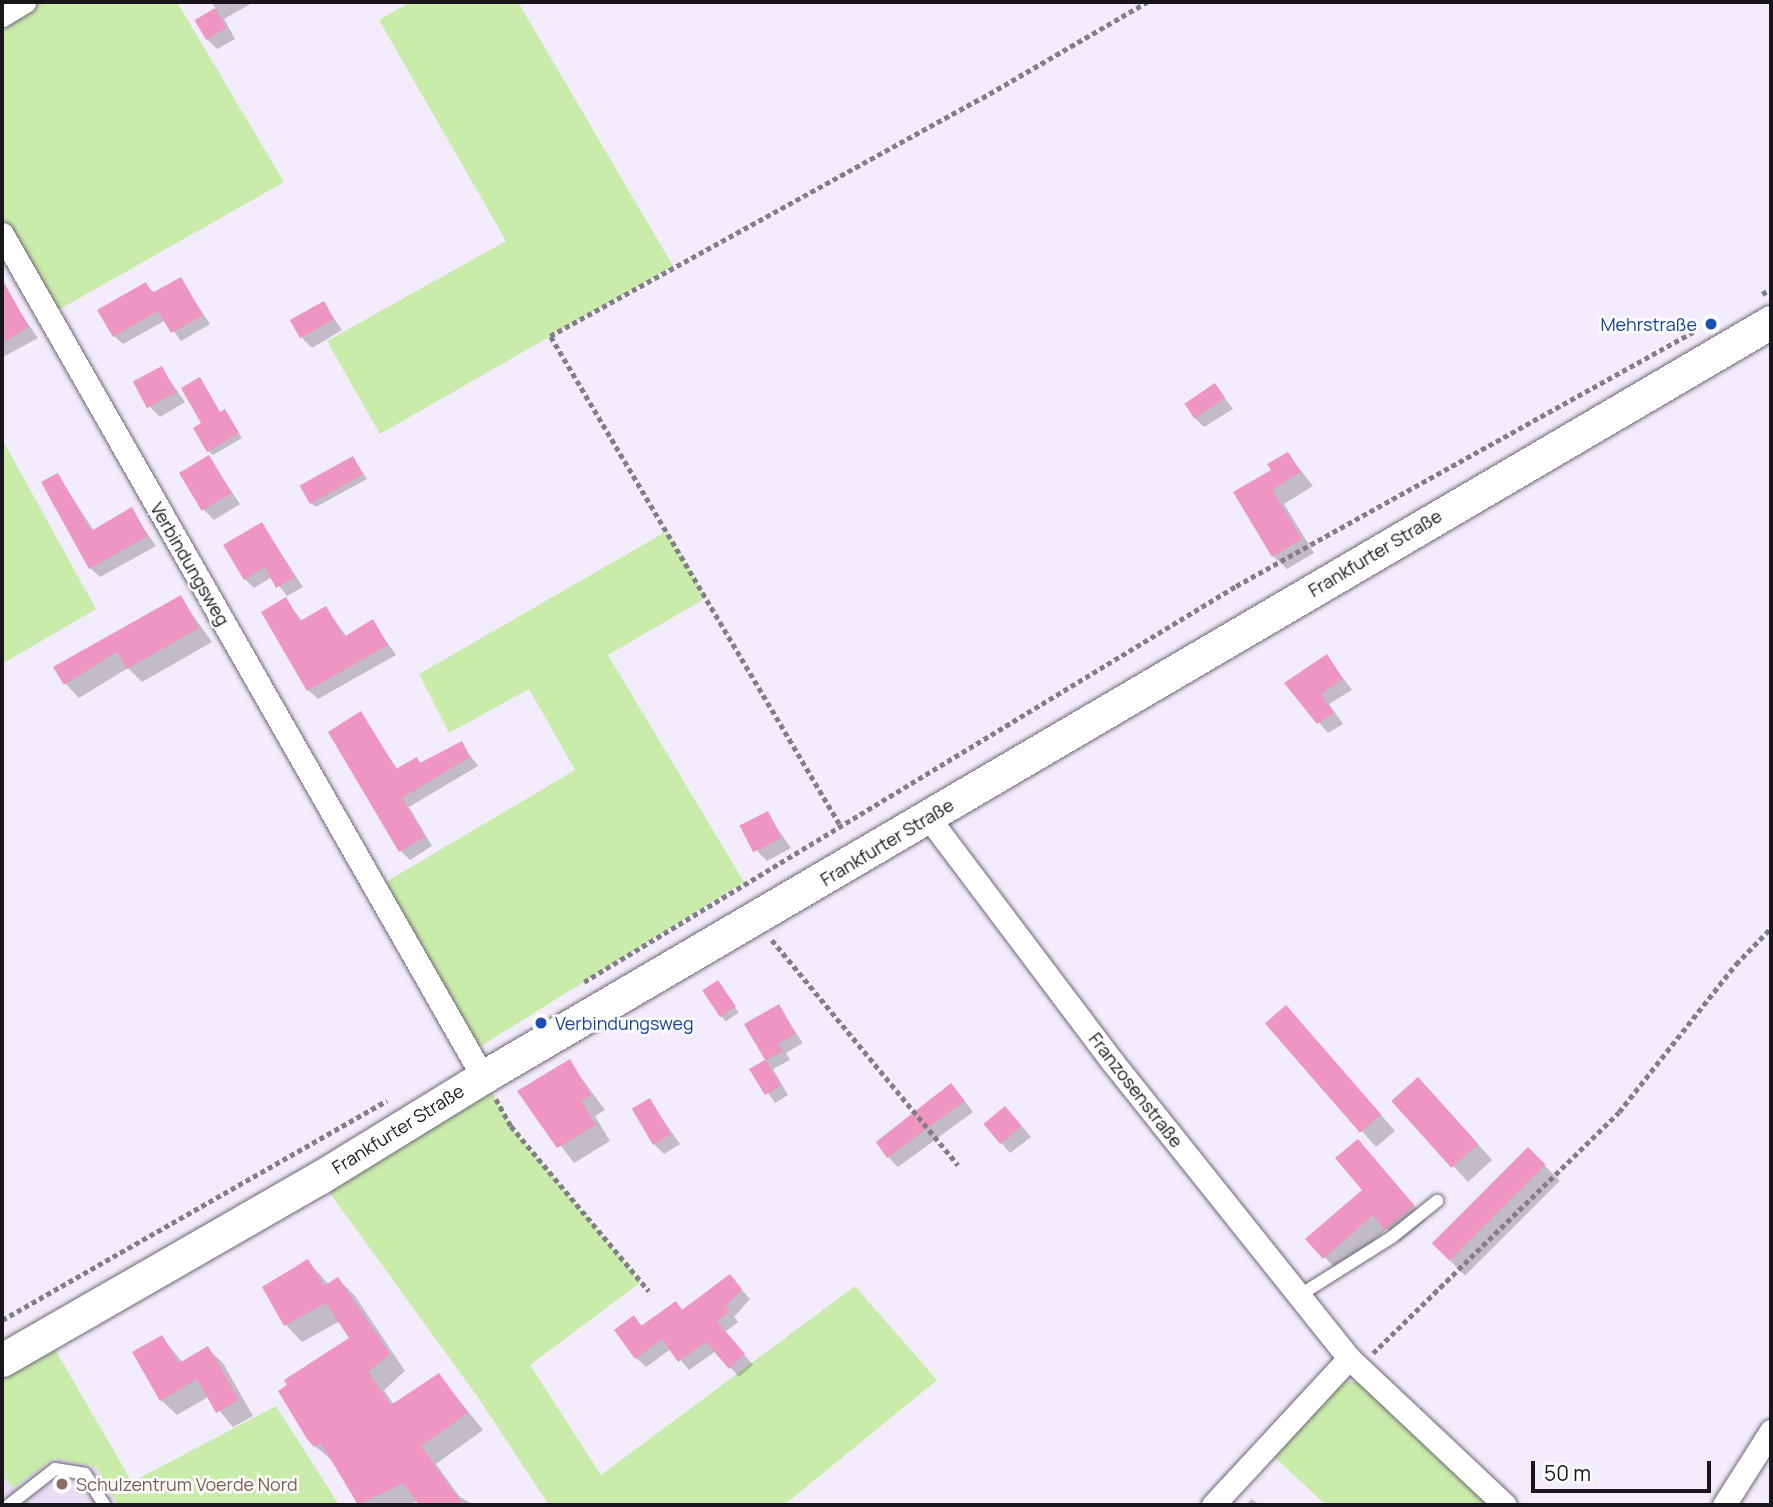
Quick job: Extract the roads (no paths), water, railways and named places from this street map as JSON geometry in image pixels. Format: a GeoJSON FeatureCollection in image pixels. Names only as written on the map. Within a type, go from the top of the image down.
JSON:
{"type":"FeatureCollection","features":[{"type":"Feature","properties":{"kind":"main road","name":"Frankfurter Straße"},"geometry":{"type":"LineString","coordinates":[[2,1360],[319,1178],[483,1077],[756,920],[1765,309]]}},
{"type":"Feature","properties":{"kind":"street"},"geometry":{"type":"LineString","coordinates":[[2,15],[24,2]]}},
{"type":"Feature","properties":{"kind":"street","name":"Verbindungsweg"},"geometry":{"type":"LineString","coordinates":[[2,234],[483,1077]]}},
{"type":"Feature","properties":{"kind":"street","name":"Franzosenstraße"},"geometry":{"type":"LineString","coordinates":[[928,817],[1111,1060],[1353,1362],[1505,1505]]}},
{"type":"Feature","properties":{"kind":"street"},"geometry":{"type":"LineString","coordinates":[[1213,1505],[1353,1362]]}},
{"type":"Feature","properties":{"kind":"street"},"geometry":{"type":"LineString","coordinates":[[1724,1505],[1771,1431]]}},
{"type":"Feature","properties":{"kind":"lane"},"geometry":{"type":"LineString","coordinates":[[1300,1295],[1392,1237],[1437,1201]]}},
{"type":"Feature","properties":{"kind":"lane"},"geometry":{"type":"LineString","coordinates":[[9,1505],[55,1469],[85,1474],[104,1505]]}},
{"type":"Feature","properties":{"kind":"place","name":"Mehrstraße"},"geometry":{"type":"Point","coordinates":[1711,324]}},
{"type":"Feature","properties":{"kind":"place","name":"Verbindungsweg"},"geometry":{"type":"Point","coordinates":[541,1023]}},
{"type":"Feature","properties":{"kind":"place","name":"Schulzentrum Voerde Nord"},"geometry":{"type":"Point","coordinates":[62,1484]}}]}
